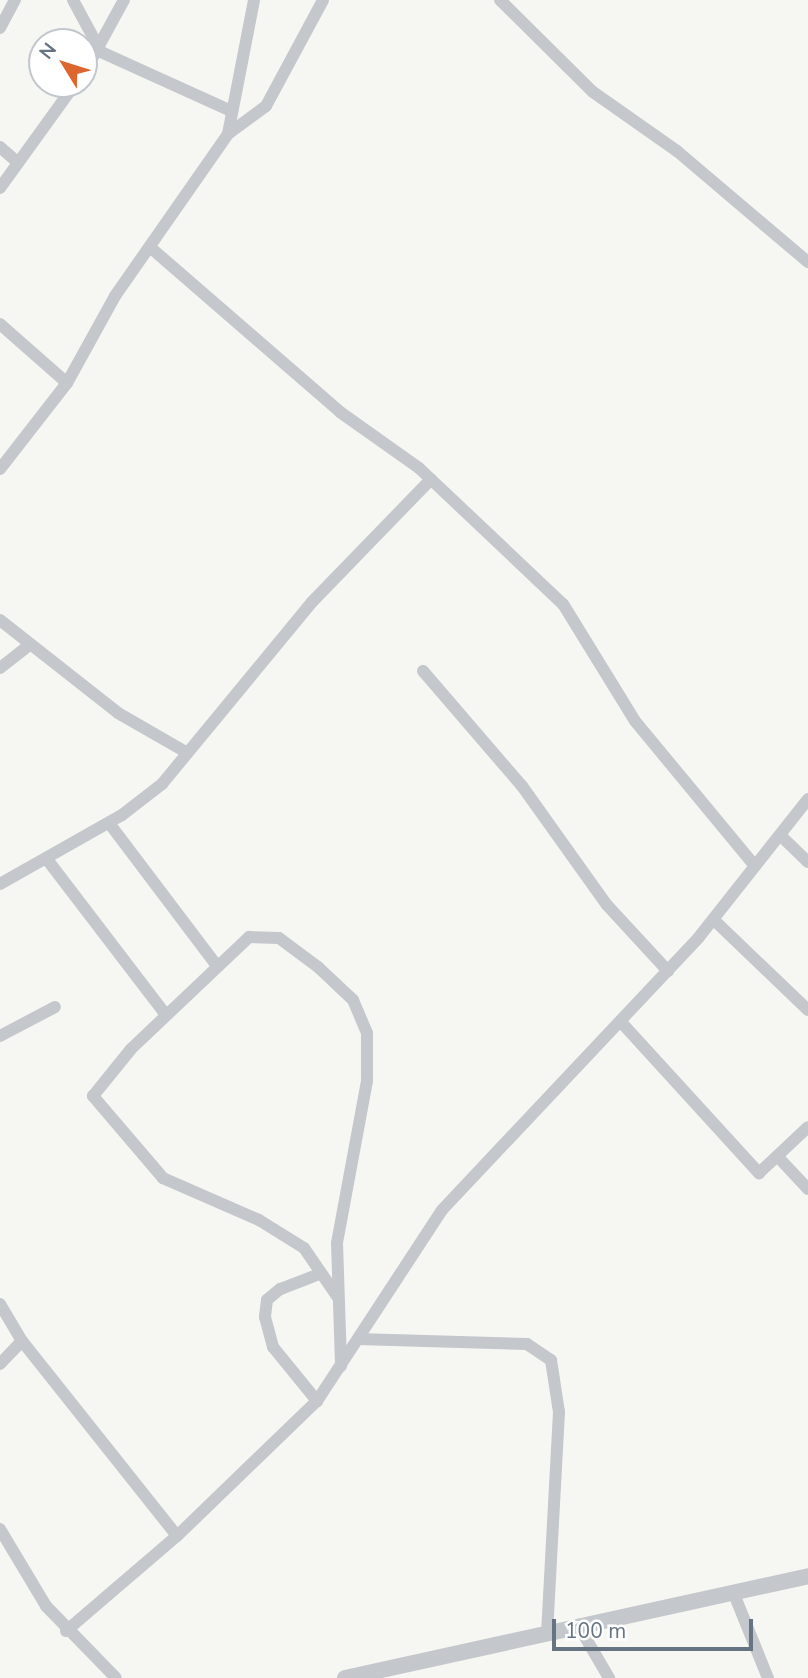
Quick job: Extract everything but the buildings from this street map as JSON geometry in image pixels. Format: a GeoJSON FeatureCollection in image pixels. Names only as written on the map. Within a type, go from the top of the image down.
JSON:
{"type":"FeatureCollection","features":[{"type":"Feature","properties":{"kind":"street"},"geometry":{"type":"LineString","coordinates":[[0,28],[15,0]]}},
{"type":"Feature","properties":{"kind":"street"},"geometry":{"type":"LineString","coordinates":[[73,0],[101,52],[231,111]]}},
{"type":"Feature","properties":{"kind":"street"},"geometry":{"type":"LineString","coordinates":[[98,56],[124,0]]}},
{"type":"Feature","properties":{"kind":"street"},"geometry":{"type":"LineString","coordinates":[[228,134],[254,0]]}},
{"type":"Feature","properties":{"kind":"street"},"geometry":{"type":"LineString","coordinates":[[0,469],[67,383],[198,169],[228,134],[266,106],[323,0]]}},
{"type":"Feature","properties":{"kind":"street"},"geometry":{"type":"LineString","coordinates":[[500,0],[593,92],[677,151],[808,262]]}},
{"type":"Feature","properties":{"kind":"street"},"geometry":{"type":"LineString","coordinates":[[0,188],[15,160],[64,98]]}},
{"type":"Feature","properties":{"kind":"street"},"geometry":{"type":"LineString","coordinates":[[0,148],[15,160]]}},
{"type":"Feature","properties":{"kind":"street"},"geometry":{"type":"LineString","coordinates":[[151,248],[340,412],[431,479],[583,628],[635,721],[755,866]]}},
{"type":"Feature","properties":{"kind":"street"},"geometry":{"type":"LineString","coordinates":[[0,324],[67,383]]}},
{"type":"Feature","properties":{"kind":"street"},"geometry":{"type":"LineString","coordinates":[[1,881],[108,823],[162,784],[184,751],[312,602],[431,479]]}},
{"type":"Feature","properties":{"kind":"street"},"geometry":{"type":"LineString","coordinates":[[0,620],[27,647],[63,665],[91,694],[184,751]]}},
{"type":"Feature","properties":{"kind":"street"},"geometry":{"type":"LineString","coordinates":[[0,668],[27,647]]}},
{"type":"Feature","properties":{"kind":"street"},"geometry":{"type":"LineString","coordinates":[[423,671],[522,786],[607,905],[668,971]]}},
{"type":"Feature","properties":{"kind":"street"},"geometry":{"type":"LineString","coordinates":[[66,1630],[177,1536],[317,1401],[442,1210],[495,1146],[621,1022],[714,920],[808,799]]}},
{"type":"Feature","properties":{"kind":"street"},"geometry":{"type":"LineString","coordinates":[[108,823],[217,966]]}},
{"type":"Feature","properties":{"kind":"street"},"geometry":{"type":"LineString","coordinates":[[780,835],[808,862]]}},
{"type":"Feature","properties":{"kind":"street"},"geometry":{"type":"LineString","coordinates":[[46,858],[166,1015]]}},
{"type":"Feature","properties":{"kind":"street"},"geometry":{"type":"LineString","coordinates":[[714,920],[808,1010]]}},
{"type":"Feature","properties":{"kind":"street"},"geometry":{"type":"LineString","coordinates":[[337,1296],[317,1275],[293,1241],[163,1178],[98,1107],[96,1086],[248,937],[279,937],[353,1000],[363,1017],[369,1059],[337,1243],[341,1366]]}},
{"type":"Feature","properties":{"kind":"street"},"geometry":{"type":"LineString","coordinates":[[0,1036],[54,1007]]}},
{"type":"Feature","properties":{"kind":"street"},"geometry":{"type":"LineString","coordinates":[[621,1022],[759,1173],[808,1127]]}},
{"type":"Feature","properties":{"kind":"street"},"geometry":{"type":"LineString","coordinates":[[778,1157],[808,1189]]}},
{"type":"Feature","properties":{"kind":"street"},"geometry":{"type":"LineString","coordinates":[[317,1275],[280,1289],[267,1300],[265,1317],[273,1347],[317,1401]]}},
{"type":"Feature","properties":{"kind":"street"},"geometry":{"type":"LineString","coordinates":[[0,1304],[22,1341],[177,1536]]}},
{"type":"Feature","properties":{"kind":"street"},"geometry":{"type":"LineString","coordinates":[[358,1339],[527,1343],[551,1360],[559,1412],[547,1636]]}},
{"type":"Feature","properties":{"kind":"street"},"geometry":{"type":"LineString","coordinates":[[0,1364],[22,1341]]}},
{"type":"Feature","properties":{"kind":"street"},"geometry":{"type":"LineString","coordinates":[[0,1530],[66,1630],[116,1678]]}},
{"type":"Feature","properties":{"kind":"street"},"geometry":{"type":"LineString","coordinates":[[345,1678],[581,1630],[808,1576]]}},
{"type":"Feature","properties":{"kind":"street"},"geometry":{"type":"LineString","coordinates":[[734,1594],[768,1678]]}},
{"type":"Feature","properties":{"kind":"street"},"geometry":{"type":"LineString","coordinates":[[581,1630],[609,1678]]}}]}
